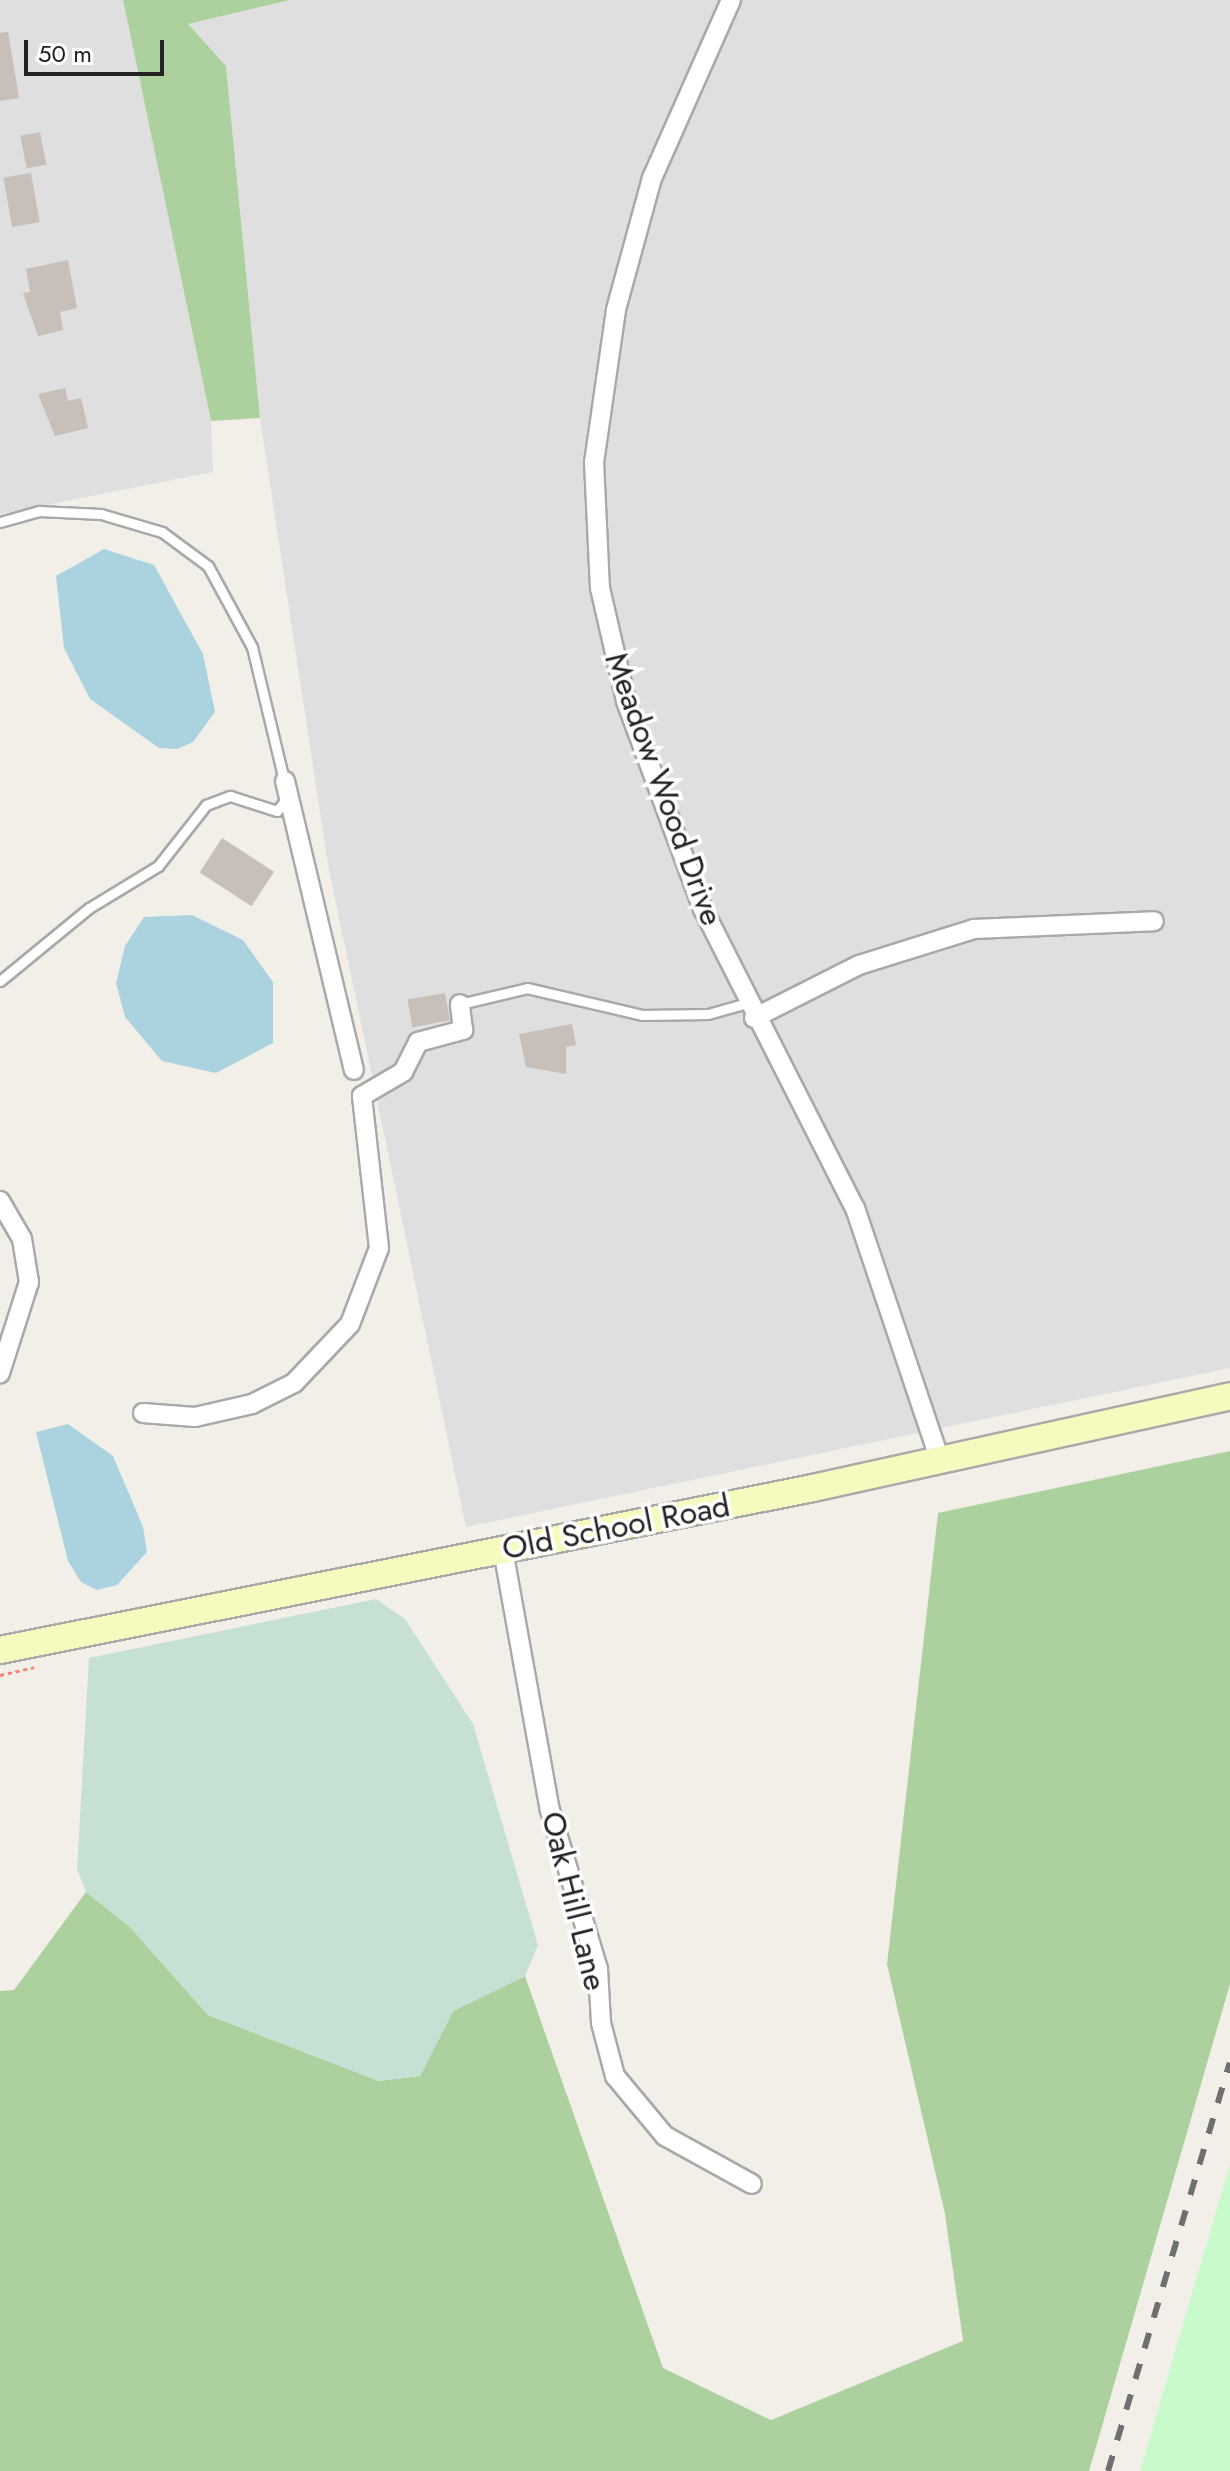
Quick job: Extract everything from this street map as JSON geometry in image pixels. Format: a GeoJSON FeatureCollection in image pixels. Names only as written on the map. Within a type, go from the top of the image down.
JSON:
{"type":"FeatureCollection","features":[{"type":"Feature","properties":{"kind":"street","name":"Meadow Wood Drive"},"geometry":{"type":"LineString","coordinates":[[731,0],[652,178],[613,325],[594,462],[600,588],[626,701],[750,1011],[855,1208],[940,1460]]}},
{"type":"Feature","properties":{"kind":"street"},"geometry":{"type":"LineString","coordinates":[[285,781],[354,1070]]}},
{"type":"Feature","properties":{"kind":"street"},"geometry":{"type":"LineString","coordinates":[[750,1011],[859,965],[974,929],[1154,921]]}},
{"type":"Feature","properties":{"kind":"street"},"geometry":{"type":"LineString","coordinates":[[143,1413],[195,1417],[252,1404],[294,1383],[350,1324],[379,1248],[362,1096],[403,1072],[418,1042],[463,1030],[460,1004]]}},
{"type":"Feature","properties":{"kind":"street"},"geometry":{"type":"LineString","coordinates":[[0,1201],[22,1239],[29,1282],[0,1373]]}},
{"type":"Feature","properties":{"kind":"street","name":"Old School Road"},"geometry":{"type":"LineString","coordinates":[[0,1650],[940,1460],[1230,1396]]}},
{"type":"Feature","properties":{"kind":"street","name":"Oak Hill Lane"},"geometry":{"type":"LineString","coordinates":[[503,1550],[550,1810],[598,1969],[601,2023],[615,2076],[665,2136],[752,2184]]}},
{"type":"Feature","properties":{"kind":"lane"},"geometry":{"type":"LineString","coordinates":[[0,522],[39,511],[101,514],[162,532],[208,566],[252,647],[285,781],[277,811],[230,796],[206,805],[158,866],[89,908],[0,981]]}},
{"type":"Feature","properties":{"kind":"lane"},"geometry":{"type":"LineString","coordinates":[[460,1004],[527,988],[642,1015],[750,1011]]}},
{"type":"Feature","properties":{"kind":"shaded area"},"geometry":{"type":"Polygon","coordinates":[[[0,0],[123,0],[211,421],[213,472],[0,514],[0,0]]]}},
{"type":"Feature","properties":{"kind":"shaded area"},"geometry":{"type":"Polygon","coordinates":[[[290,0],[1230,0],[1230,1368],[466,1527],[328,865],[260,418],[226,66],[187,24],[290,0]]]}},
{"type":"Feature","properties":{"kind":"green space"},"geometry":{"type":"Polygon","coordinates":[[[123,0],[290,0],[188,24],[226,66],[260,418],[211,421],[123,0]]]}},
{"type":"Feature","properties":{"kind":"green space"},"geometry":{"type":"Polygon","coordinates":[[[1230,1451],[1230,1984],[1089,2471],[0,2471],[0,1991],[14,1990],[86,1892],[130,1927],[208,2015],[379,2081],[420,2076],[453,2011],[525,1976],[663,2368],[771,2420],[963,2341],[945,2214],[887,1964],[938,1513],[1230,1451]]]}},
{"type":"Feature","properties":{"kind":"green space"},"geometry":{"type":"Polygon","coordinates":[[[376,1599],[405,1619],[473,1724],[538,1945],[525,1976],[453,2011],[420,2076],[379,2081],[208,2015],[130,1927],[86,1892],[77,1869],[89,1658],[376,1599]]]}},
{"type":"Feature","properties":{"kind":"green space"},"geometry":{"type":"Polygon","coordinates":[[[1230,2164],[1230,2471],[1140,2471],[1230,2164]]]}},
{"type":"Feature","properties":{"kind":"water"},"geometry":{"type":"Polygon","coordinates":[[[104,549],[154,565],[203,654],[215,712],[193,742],[177,749],[159,748],[90,699],[64,648],[56,576],[104,549]]]}},
{"type":"Feature","properties":{"kind":"water"},"geometry":{"type":"Polygon","coordinates":[[[192,915],[243,940],[273,982],[273,1043],[216,1073],[162,1061],[125,1017],[116,983],[125,946],[144,917],[192,915]]]}},
{"type":"Feature","properties":{"kind":"water"},"geometry":{"type":"Polygon","coordinates":[[[68,1424],[113,1456],[143,1527],[147,1552],[117,1585],[97,1590],[81,1582],[68,1561],[36,1432],[68,1424]]]}},
{"type":"Feature","properties":{"kind":"building"},"geometry":{"type":"Polygon","coordinates":[[[8,32],[19,98],[0,101],[0,33],[8,32]]]}},
{"type":"Feature","properties":{"kind":"building"},"geometry":{"type":"Polygon","coordinates":[[[40,132],[46,164],[27,168],[20,136],[40,132]]]}},
{"type":"Feature","properties":{"kind":"building"},"geometry":{"type":"Polygon","coordinates":[[[31,173],[40,222],[12,227],[3,178],[31,173]]]}},
{"type":"Feature","properties":{"kind":"building"},"geometry":{"type":"Polygon","coordinates":[[[68,260],[77,308],[60,312],[63,330],[38,336],[23,293],[30,292],[26,269],[68,260]]]}},
{"type":"Feature","properties":{"kind":"building"},"geometry":{"type":"Polygon","coordinates":[[[65,388],[68,401],[81,398],[88,428],[55,436],[38,394],[65,388]]]}},
{"type":"Feature","properties":{"kind":"building"},"geometry":{"type":"Polygon","coordinates":[[[222,838],[274,872],[252,906],[200,872],[222,838]]]}},
{"type":"Feature","properties":{"kind":"building"},"geometry":{"type":"Polygon","coordinates":[[[445,993],[450,1021],[412,1027],[408,1000],[445,993]]]}},
{"type":"Feature","properties":{"kind":"building"},"geometry":{"type":"Polygon","coordinates":[[[572,1024],[576,1045],[566,1047],[566,1074],[526,1067],[519,1034],[572,1024]]]}},
{"type":"Feature","properties":{"kind":"railway"},"geometry":{"type":"LineString","coordinates":[[1108,2471],[1230,2063]]}}]}
